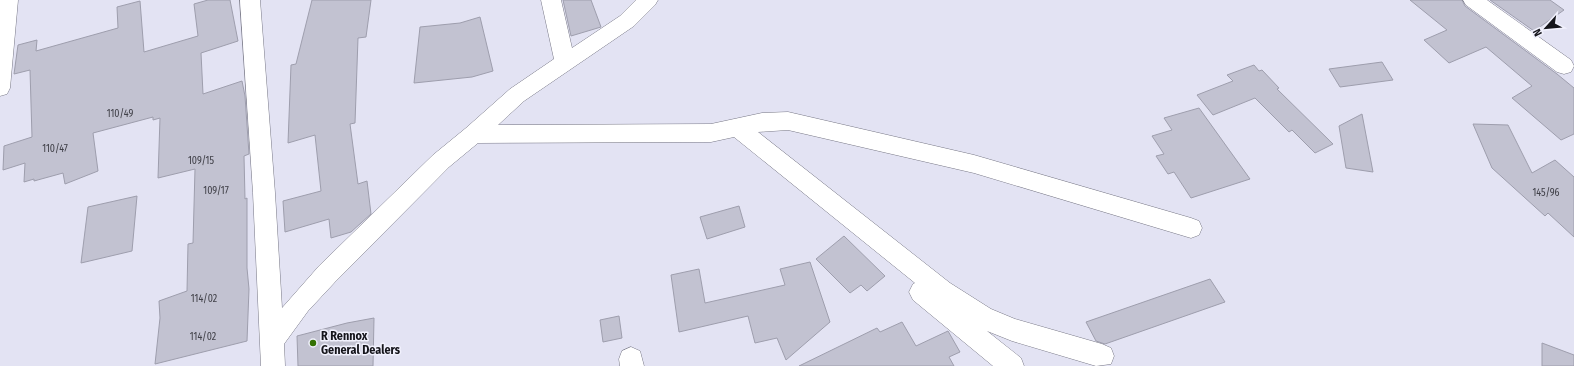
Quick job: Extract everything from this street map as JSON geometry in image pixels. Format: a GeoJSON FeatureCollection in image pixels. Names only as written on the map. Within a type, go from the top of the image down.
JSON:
{"type":"FeatureCollection","features":[{"type":"Feature","properties":{"kind":"street"},"geometry":{"type":"LineString","coordinates":[[0,88],[8,0]]}},
{"type":"Feature","properties":{"kind":"street"},"geometry":{"type":"LineString","coordinates":[[250,0],[273,339],[273,366]]}},
{"type":"Feature","properties":{"kind":"street"},"geometry":{"type":"LineString","coordinates":[[551,0],[565,62]]}},
{"type":"Feature","properties":{"kind":"street"},"geometry":{"type":"LineString","coordinates":[[273,339],[300,303],[327,274],[441,161],[474,134],[517,95],[627,21],[648,0]]}},
{"type":"Feature","properties":{"kind":"street"},"geometry":{"type":"LineString","coordinates":[[1473,0],[1571,66]]}},
{"type":"Feature","properties":{"kind":"street"},"geometry":{"type":"LineString","coordinates":[[474,134],[711,133],[762,122],[788,121],[974,164],[1190,228]]}},
{"type":"Feature","properties":{"kind":"street"},"geometry":{"type":"LineString","coordinates":[[738,128],[948,295],[983,317],[1012,330],[1102,356]]}},
{"type":"Feature","properties":{"kind":"street"},"geometry":{"type":"LineString","coordinates":[[840,226],[1012,366]]}},
{"type":"Feature","properties":{"kind":"building"},"geometry":{"type":"Polygon","coordinates":[[[208,0],[230,0],[238,41],[201,53],[203,94],[242,81],[245,96],[249,154],[244,156],[245,199],[247,198],[247,268],[249,289],[247,341],[155,364],[160,318],[159,301],[187,291],[188,244],[193,243],[195,169],[158,178],[160,118],[153,120],[153,117],[93,133],[98,171],[65,184],[63,173],[34,181],[34,179],[24,182],[25,163],[3,170],[4,146],[32,137],[30,70],[14,74],[18,45],[37,40],[36,51],[118,28],[117,7],[140,1],[144,52],[198,36],[194,4],[208,0]]]}},
{"type":"Feature","properties":{"kind":"building"},"geometry":{"type":"Polygon","coordinates":[[[312,0],[371,0],[366,37],[358,38],[355,123],[350,124],[358,184],[367,181],[371,214],[351,232],[331,238],[329,219],[285,232],[283,201],[321,191],[315,135],[288,143],[291,65],[296,64],[312,0]]]}},
{"type":"Feature","properties":{"kind":"building"},"geometry":{"type":"Polygon","coordinates":[[[563,0],[591,0],[601,27],[571,36],[563,0]]]}},
{"type":"Feature","properties":{"kind":"building"},"geometry":{"type":"Polygon","coordinates":[[[1410,0],[1462,0],[1465,6],[1557,74],[1574,88],[1574,134],[1561,140],[1512,98],[1532,86],[1486,47],[1449,63],[1424,40],[1447,30],[1410,0]]]}},
{"type":"Feature","properties":{"kind":"building"},"geometry":{"type":"Polygon","coordinates":[[[1490,0],[1550,0],[1564,10],[1534,31],[1490,0]]]}},
{"type":"Feature","properties":{"kind":"building"},"geometry":{"type":"Polygon","coordinates":[[[480,17],[493,71],[472,77],[414,83],[420,27],[460,23],[480,17]]]}},
{"type":"Feature","properties":{"kind":"building"},"geometry":{"type":"Polygon","coordinates":[[[1382,62],[1393,80],[1340,87],[1329,69],[1382,62]]]}},
{"type":"Feature","properties":{"kind":"building"},"geometry":{"type":"Polygon","coordinates":[[[1254,65],[1259,71],[1262,70],[1279,88],[1277,89],[1333,144],[1315,153],[1292,130],[1289,132],[1255,98],[1213,115],[1197,95],[1233,81],[1227,75],[1254,65]]]}},
{"type":"Feature","properties":{"kind":"building"},"geometry":{"type":"Polygon","coordinates":[[[1199,108],[1250,179],[1191,198],[1174,172],[1168,174],[1156,156],[1164,154],[1152,136],[1172,130],[1164,118],[1199,108]]]}},
{"type":"Feature","properties":{"kind":"building"},"geometry":{"type":"Polygon","coordinates":[[[1362,114],[1373,172],[1346,168],[1339,126],[1362,114]]]}},
{"type":"Feature","properties":{"kind":"building"},"geometry":{"type":"Polygon","coordinates":[[[1473,124],[1508,125],[1532,173],[1555,160],[1574,177],[1574,237],[1548,213],[1545,216],[1492,168],[1473,124]]]}},
{"type":"Feature","properties":{"kind":"building"},"geometry":{"type":"Polygon","coordinates":[[[137,196],[132,251],[81,263],[88,207],[137,196]]]}},
{"type":"Feature","properties":{"kind":"building"},"geometry":{"type":"Polygon","coordinates":[[[739,206],[745,227],[707,239],[700,217],[739,206]]]}},
{"type":"Feature","properties":{"kind":"building"},"geometry":{"type":"Polygon","coordinates":[[[844,236],[885,276],[867,291],[861,285],[850,293],[816,259],[844,236]]]}},
{"type":"Feature","properties":{"kind":"building"},"geometry":{"type":"Polygon","coordinates":[[[810,262],[830,322],[786,360],[777,338],[755,343],[748,316],[679,332],[671,275],[699,269],[705,303],[785,285],[780,269],[810,262]]]}},
{"type":"Feature","properties":{"kind":"building"},"geometry":{"type":"Polygon","coordinates":[[[1210,279],[1225,302],[1105,344],[1096,341],[1086,322],[1210,279]]]}},
{"type":"Feature","properties":{"kind":"building"},"geometry":{"type":"Polygon","coordinates":[[[619,316],[622,338],[603,342],[600,320],[619,316]]]}},
{"type":"Feature","properties":{"kind":"building"},"geometry":{"type":"Polygon","coordinates":[[[374,318],[373,366],[298,366],[297,336],[347,323],[374,318]]]}},
{"type":"Feature","properties":{"kind":"building"},"geometry":{"type":"Polygon","coordinates":[[[902,322],[916,346],[948,331],[960,352],[949,357],[954,366],[799,366],[877,328],[880,332],[902,322]]]}},
{"type":"Feature","properties":{"kind":"building"},"geometry":{"type":"Polygon","coordinates":[[[1542,343],[1574,355],[1574,366],[1542,366],[1542,343]]]}},
{"type":"Feature","properties":{"kind":"place","name":"R Rennox General Dealers"},"geometry":{"type":"Point","coordinates":[313,343]}}]}
